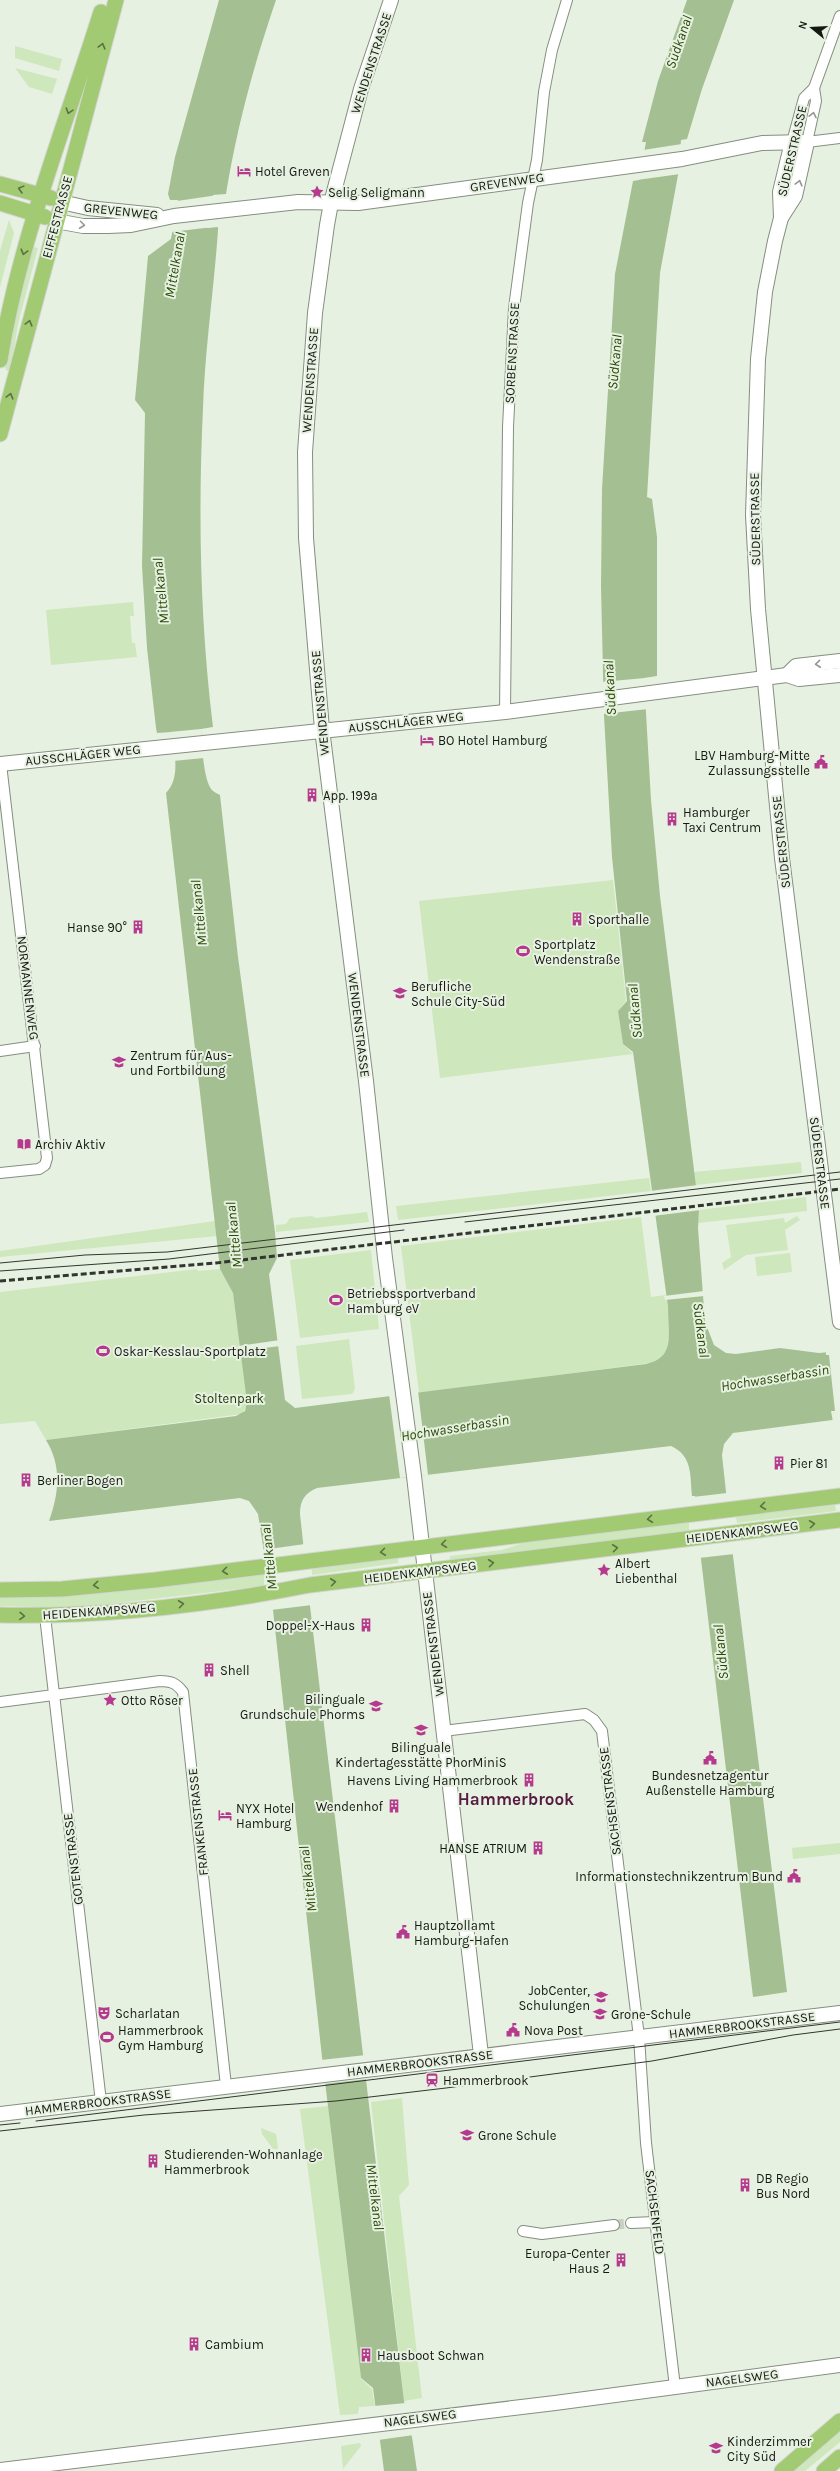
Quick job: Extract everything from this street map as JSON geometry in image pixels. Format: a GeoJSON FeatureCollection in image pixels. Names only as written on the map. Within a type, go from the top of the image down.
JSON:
{"type":"FeatureCollection","features":[{"type":"Feature","properties":{"kind":"main road","name":"EIFFESTRASSE"},"geometry":{"type":"LineString","coordinates":[[0,360],[16,284],[36,215],[105,0]]}},
{"type":"Feature","properties":{"kind":"main road","name":"EIFFESTRASSE"},"geometry":{"type":"LineString","coordinates":[[0,434],[116,0]]}},
{"type":"Feature","properties":{"kind":"main road","name":"GREVENWEG"},"geometry":{"type":"LineString","coordinates":[[0,184],[61,202]]}},
{"type":"Feature","properties":{"kind":"main road","name":"GREVENWEG"},"geometry":{"type":"LineString","coordinates":[[0,203],[56,221]]}},
{"type":"Feature","properties":{"kind":"main road","name":"HEIDENKAMPSWEG"},"geometry":{"type":"LineString","coordinates":[[0,1590],[62,1589],[307,1561],[840,1496]]}},
{"type":"Feature","properties":{"kind":"main road","name":"HEIDENKAMPSWEG"},"geometry":{"type":"LineString","coordinates":[[0,1615],[45,1616],[145,1609],[268,1593],[310,1585],[840,1520]]}},
{"type":"Feature","properties":{"kind":"main road"},"geometry":{"type":"LineString","coordinates":[[782,2471],[840,2421]]}},
{"type":"Feature","properties":{"kind":"main road"},"geometry":{"type":"LineString","coordinates":[[824,2471],[840,2457]]}},
{"type":"Feature","properties":{"kind":"street","name":"WENDENSTRASSE"},"geometry":{"type":"LineString","coordinates":[[391,0],[361,90],[331,203],[316,313],[305,452],[306,538],[322,729],[366,1081],[385,1258],[414,1476],[481,2055]]}},
{"type":"Feature","properties":{"kind":"street","name":"SORBENSTRASSE"},"geometry":{"type":"LineString","coordinates":[[504,712],[508,427],[513,323],[544,92],[552,50],[567,0]]}},
{"type":"Feature","properties":{"kind":"street","name":"SÜDERSTRASSE"},"geometry":{"type":"LineString","coordinates":[[840,16],[814,88],[804,98],[780,192],[781,218],[766,292],[755,408],[753,515],[764,678],[782,858],[840,1322]]}},
{"type":"Feature","properties":{"kind":"street","name":"SÜDERSTRASSE"},"geometry":{"type":"LineString","coordinates":[[781,218],[795,196],[816,101],[814,88]]}},
{"type":"Feature","properties":{"kind":"street","name":"GREVENWEG"},"geometry":{"type":"LineString","coordinates":[[56,221],[83,226],[131,225],[174,216],[298,202],[358,203],[682,158],[754,145],[807,142],[840,138]]}},
{"type":"Feature","properties":{"kind":"street","name":"GREVENWEG"},"geometry":{"type":"LineString","coordinates":[[61,202],[112,211],[174,216]]}},
{"type":"Feature","properties":{"kind":"street","name":"AUSSCHLÄGER WEG"},"geometry":{"type":"LineString","coordinates":[[787,675],[796,666],[840,661]]}},
{"type":"Feature","properties":{"kind":"street","name":"AUSSCHLÄGER WEG"},"geometry":{"type":"LineString","coordinates":[[1,764],[322,729],[504,712],[787,675],[799,679],[840,675]]}},
{"type":"Feature","properties":{"kind":"street","name":"NORMANNENWEG"},"geometry":{"type":"LineString","coordinates":[[0,1173],[39,1169],[46,1165],[47,1158],[1,764]]}},
{"type":"Feature","properties":{"kind":"street"},"geometry":{"type":"LineString","coordinates":[[0,1051],[35,1046]]}},
{"type":"Feature","properties":{"kind":"street","name":"GOTENSTRASSE"},"geometry":{"type":"LineString","coordinates":[[45,1616],[101,2102]]}},
{"type":"Feature","properties":{"kind":"street","name":"FRANKENSTRASSE"},"geometry":{"type":"LineString","coordinates":[[0,1702],[170,1681],[176,1684],[183,1692],[226,2086]]}},
{"type":"Feature","properties":{"kind":"street","name":"SACHSENSTRASSE"},"geometry":{"type":"LineString","coordinates":[[443,1731],[585,1714],[594,1720],[602,1731],[638,2037]]}},
{"type":"Feature","properties":{"kind":"street","name":"HAMMERBROOKSTRASSE"},"geometry":{"type":"LineString","coordinates":[[0,2114],[840,2013]]}},
{"type":"Feature","properties":{"kind":"street","name":"SACHSENFELD"},"geometry":{"type":"LineString","coordinates":[[638,2037],[646,2143],[675,2387]]}},
{"type":"Feature","properties":{"kind":"street"},"geometry":{"type":"LineString","coordinates":[[631,2223],[656,2222]]}},
{"type":"Feature","properties":{"kind":"street"},"geometry":{"type":"LineString","coordinates":[[523,2231],[542,2234],[614,2225]]}},
{"type":"Feature","properties":{"kind":"street","name":"NAGELSWEG"},"geometry":{"type":"LineString","coordinates":[[0,2470],[675,2387],[840,2365]]}},
{"type":"Feature","properties":{"kind":"green space"},"geometry":{"type":"Polygon","coordinates":[[[15,46],[62,59],[59,71],[15,58],[15,46]]]}},
{"type":"Feature","properties":{"kind":"green space"},"geometry":{"type":"Polygon","coordinates":[[[15,68],[57,79],[52,94],[29,87],[15,68]]]}},
{"type":"Feature","properties":{"kind":"green space"},"geometry":{"type":"Polygon","coordinates":[[[9,220],[14,233],[0,287],[0,251],[9,220]]]}},
{"type":"Feature","properties":{"kind":"green space"},"geometry":{"type":"Polygon","coordinates":[[[31,246],[38,248],[18,324],[11,369],[7,371],[5,368],[13,322],[31,246]]]}},
{"type":"Feature","properties":{"kind":"green space"},"geometry":{"type":"Polygon","coordinates":[[[133,602],[134,616],[130,616],[132,643],[135,643],[137,657],[51,665],[46,610],[133,602]]]}},
{"type":"Feature","properties":{"kind":"green space","name":"Sportplatz Wendenstraße"},"geometry":{"type":"Polygon","coordinates":[[[613,880],[626,1001],[618,1011],[623,1044],[633,1054],[440,1078],[419,901],[613,880]]]}},
{"type":"Feature","properties":{"kind":"green space"},"geometry":{"type":"Polygon","coordinates":[[[801,1162],[802,1173],[696,1185],[694,1172],[801,1162]]]}},
{"type":"Feature","properties":{"kind":"green space"},"geometry":{"type":"Polygon","coordinates":[[[649,1178],[651,1191],[398,1220],[396,1206],[649,1178]]]}},
{"type":"Feature","properties":{"kind":"green space"},"geometry":{"type":"Polygon","coordinates":[[[806,1197],[807,1211],[698,1223],[699,1210],[806,1197]]]}},
{"type":"Feature","properties":{"kind":"green space"},"geometry":{"type":"Polygon","coordinates":[[[367,1212],[369,1222],[276,1232],[276,1225],[286,1224],[290,1218],[312,1216],[316,1218],[367,1212]]]}},
{"type":"Feature","properties":{"kind":"green space"},"geometry":{"type":"Polygon","coordinates":[[[797,1216],[800,1220],[785,1230],[788,1250],[746,1255],[724,1270],[722,1263],[731,1257],[726,1225],[784,1218],[785,1223],[797,1216]]]}},
{"type":"Feature","properties":{"kind":"green space"},"geometry":{"type":"Polygon","coordinates":[[[641,1217],[651,1297],[666,1295],[669,1321],[669,1340],[663,1356],[657,1362],[419,1393],[401,1246],[641,1217]]]}},
{"type":"Feature","properties":{"kind":"green space"},"geometry":{"type":"Polygon","coordinates":[[[215,1221],[217,1236],[0,1257],[0,1251],[215,1221]]]}},
{"type":"Feature","properties":{"kind":"green space","name":"Betriebssportverband Hamburg eV"},"geometry":{"type":"Polygon","coordinates":[[[371,1250],[379,1329],[300,1338],[290,1260],[371,1250]]]}},
{"type":"Feature","properties":{"kind":"green space"},"geometry":{"type":"Polygon","coordinates":[[[790,1253],[792,1272],[757,1276],[755,1257],[790,1253]]]}},
{"type":"Feature","properties":{"kind":"green space","name":"Oskar-Kesslau-Sportplatz"},"geometry":{"type":"Polygon","coordinates":[[[197,1269],[198,1271],[220,1269],[233,1293],[247,1391],[246,1406],[241,1414],[46,1440],[35,1421],[0,1424],[0,1292],[197,1269]]]}},
{"type":"Feature","properties":{"kind":"green space"},"geometry":{"type":"Polygon","coordinates":[[[349,1339],[355,1389],[352,1394],[302,1399],[296,1346],[349,1339]]]}},
{"type":"Feature","properties":{"kind":"green space"},"geometry":{"type":"Polygon","coordinates":[[[835,1504],[836,1511],[737,1523],[736,1517],[835,1504]]]}},
{"type":"Feature","properties":{"kind":"green space"},"geometry":{"type":"Polygon","coordinates":[[[689,1522],[689,1533],[450,1562],[450,1556],[502,1550],[526,1542],[689,1522]]]}},
{"type":"Feature","properties":{"kind":"green space"},"geometry":{"type":"Polygon","coordinates":[[[398,1558],[398,1563],[312,1575],[312,1569],[398,1558]]]}},
{"type":"Feature","properties":{"kind":"green space"},"geometry":{"type":"Polygon","coordinates":[[[264,1574],[264,1586],[75,1608],[0,1606],[0,1598],[117,1591],[264,1574]]]}},
{"type":"Feature","properties":{"kind":"green space"},"geometry":{"type":"Polygon","coordinates":[[[840,1843],[840,1854],[793,1859],[792,1848],[840,1843]]]}},
{"type":"Feature","properties":{"kind":"green space"},"geometry":{"type":"Polygon","coordinates":[[[402,2098],[409,2185],[399,2196],[422,2398],[404,2401],[371,2102],[402,2098]]]}},
{"type":"Feature","properties":{"kind":"green space"},"geometry":{"type":"Polygon","coordinates":[[[328,2106],[361,2379],[372,2389],[375,2406],[359,2407],[358,2414],[340,2415],[300,2109],[328,2106]]]}},
{"type":"Feature","properties":{"kind":"green space"},"geometry":{"type":"Polygon","coordinates":[[[261,2128],[276,2134],[278,2149],[273,2149],[262,2134],[261,2128]]]}},
{"type":"Feature","properties":{"kind":"green space"},"geometry":{"type":"Polygon","coordinates":[[[840,2430],[840,2442],[805,2471],[793,2471],[840,2430]]]}},
{"type":"Feature","properties":{"kind":"green space"},"geometry":{"type":"Polygon","coordinates":[[[360,2443],[361,2446],[343,2469],[341,2446],[360,2443]]]}},
{"type":"Feature","properties":{"kind":"water"},"geometry":{"type":"Polygon","coordinates":[[[219,0],[276,0],[260,48],[247,96],[235,144],[226,194],[213,195],[207,228],[218,227],[204,386],[201,448],[201,568],[205,647],[213,727],[201,729],[204,761],[209,785],[212,790],[220,795],[238,957],[275,1232],[277,1258],[269,1274],[285,1400],[295,1408],[646,1364],[656,1361],[666,1350],[669,1334],[668,1307],[633,1052],[623,1044],[618,1011],[627,1001],[612,857],[604,716],[601,587],[602,489],[615,274],[633,181],[639,180],[646,142],[642,142],[658,81],[687,0],[734,0],[702,89],[687,139],[681,140],[678,175],[660,273],[647,497],[652,499],[657,537],[657,676],[644,678],[651,800],[660,896],[699,1210],[698,1228],[705,1322],[714,1345],[726,1353],[736,1354],[780,1348],[819,1353],[840,1351],[840,1419],[733,1433],[724,1444],[722,1455],[733,1556],[787,1992],[753,1997],[701,1559],[695,1496],[692,1496],[689,1467],[683,1455],[671,1446],[317,1488],[309,1492],[302,1501],[300,1514],[310,1606],[404,2401],[412,2437],[417,2471],[384,2471],[373,2388],[361,2378],[322,2057],[273,1610],[258,1514],[249,1501],[240,1498],[49,1521],[57,1490],[57,1470],[55,1460],[46,1440],[236,1416],[245,1411],[247,1402],[233,1293],[220,1269],[166,793],[174,780],[175,772],[172,732],[157,733],[147,648],[142,566],[145,413],[135,400],[148,256],[171,239],[178,200],[170,200],[168,194],[175,157],[219,0]]]}},
{"type":"Feature","properties":{"kind":"pier"},"geometry":{"type":"Polygon","coordinates":[[[682,144],[680,174],[637,180],[643,150],[682,144]]]}},
{"type":"Feature","properties":{"kind":"pier"},"geometry":{"type":"Polygon","coordinates":[[[218,195],[215,197],[209,226],[213,227],[171,232],[177,201],[218,195]]]}},
{"type":"Feature","properties":{"kind":"pier"},"geometry":{"type":"Polygon","coordinates":[[[645,678],[648,709],[603,714],[601,682],[645,678]]]}},
{"type":"Feature","properties":{"kind":"pier"},"geometry":{"type":"Polygon","coordinates":[[[201,729],[204,758],[173,761],[170,732],[201,729]]]}},
{"type":"Feature","properties":{"kind":"pier"},"geometry":{"type":"Polygon","coordinates":[[[698,1185],[701,1210],[653,1216],[650,1191],[698,1185]]]}},
{"type":"Feature","properties":{"kind":"pier"},"geometry":{"type":"Polygon","coordinates":[[[704,1291],[704,1296],[665,1300],[664,1296],[704,1291]]]}},
{"type":"Feature","properties":{"kind":"pier"},"geometry":{"type":"Polygon","coordinates":[[[280,1340],[280,1346],[239,1351],[238,1346],[280,1340]]]}},
{"type":"Feature","properties":{"kind":"pier"},"geometry":{"type":"Polygon","coordinates":[[[840,1349],[840,1421],[833,1422],[831,1411],[835,1411],[829,1355],[826,1355],[826,1350],[840,1349]]]}},
{"type":"Feature","properties":{"kind":"pier"},"geometry":{"type":"Polygon","coordinates":[[[418,1391],[428,1475],[400,1478],[389,1394],[418,1391]]]}},
{"type":"Feature","properties":{"kind":"pier"},"geometry":{"type":"Polygon","coordinates":[[[727,1493],[734,1554],[699,1558],[693,1497],[727,1493]]]}},
{"type":"Feature","properties":{"kind":"pier"},"geometry":{"type":"Polygon","coordinates":[[[305,1544],[312,1605],[271,1610],[262,1550],[305,1544]]]}},
{"type":"Feature","properties":{"kind":"pier"},"geometry":{"type":"Polygon","coordinates":[[[366,2055],[368,2079],[324,2084],[321,2060],[366,2055]]]}},
{"type":"Feature","properties":{"kind":"pier"},"geometry":{"type":"Polygon","coordinates":[[[406,2403],[414,2435],[378,2440],[374,2406],[406,2403]]]}},
{"type":"Feature","properties":{"kind":"tunnel"},"geometry":{"type":"LineString","coordinates":[[614,2225],[631,2223]]}},
{"type":"Feature","properties":{"kind":"tram line"},"geometry":{"type":"LineString","coordinates":[[0,1263],[85,1255],[167,1252],[840,1172]]}},
{"type":"Feature","properties":{"kind":"tram line"},"geometry":{"type":"LineString","coordinates":[[465,1222],[840,1179]]}},
{"type":"Feature","properties":{"kind":"tram line"},"geometry":{"type":"LineString","coordinates":[[0,1271],[169,1259],[404,1230]]}},
{"type":"Feature","properties":{"kind":"tram line"},"geometry":{"type":"LineString","coordinates":[[36,2121],[840,2022]]}},
{"type":"Feature","properties":{"kind":"tram line"},"geometry":{"type":"LineString","coordinates":[[0,2131],[144,2115],[336,2101],[446,2088],[652,2061],[793,2035],[840,2029]]}},
{"type":"Feature","properties":{"kind":"tram line"},"geometry":{"type":"LineString","coordinates":[[0,2125],[20,2123]]}},
{"type":"Feature","properties":{"kind":"railway"},"geometry":{"type":"LineString","coordinates":[[0,1281],[216,1263],[840,1189]]}},
{"type":"Feature","properties":{"kind":"place","name":"Hotel Greven"},"geometry":{"type":"Point","coordinates":[244,171]}},
{"type":"Feature","properties":{"kind":"place","name":"Selig Seligmann"},"geometry":{"type":"Point","coordinates":[317,192]}},
{"type":"Feature","properties":{"kind":"place","name":"BO Hotel Hamburg"},"geometry":{"type":"Point","coordinates":[427,740]}},
{"type":"Feature","properties":{"kind":"place","name":"LBV Hamburg-Mitte Zulassungsstelle"},"geometry":{"type":"Point","coordinates":[821,762]}},
{"type":"Feature","properties":{"kind":"place","name":"App. 199a"},"geometry":{"type":"Point","coordinates":[312,795]}},
{"type":"Feature","properties":{"kind":"place","name":"Hamburger Taxi Centrum"},"geometry":{"type":"Point","coordinates":[672,819]}},
{"type":"Feature","properties":{"kind":"place","name":"Sporthalle"},"geometry":{"type":"Point","coordinates":[577,919]}},
{"type":"Feature","properties":{"kind":"place","name":"Hanse 90°"},"geometry":{"type":"Point","coordinates":[138,927]}},
{"type":"Feature","properties":{"kind":"place","name":"Sportplatz Wendenstraße"},"geometry":{"type":"Point","coordinates":[523,951]}},
{"type":"Feature","properties":{"kind":"place","name":"Berufliche Schule City-Süd"},"geometry":{"type":"Point","coordinates":[400,993]}},
{"type":"Feature","properties":{"kind":"place","name":"Zentrum für Aus- und Fortbildung"},"geometry":{"type":"Point","coordinates":[119,1062]}},
{"type":"Feature","properties":{"kind":"place","name":"Archiv Aktiv"},"geometry":{"type":"Point","coordinates":[24,1144]}},
{"type":"Feature","properties":{"kind":"place","name":"Betriebssportverband Hamburg eV"},"geometry":{"type":"Point","coordinates":[336,1300]}},
{"type":"Feature","properties":{"kind":"place","name":"Oskar-Kesslau-Sportplatz"},"geometry":{"type":"Point","coordinates":[103,1351]}},
{"type":"Feature","properties":{"kind":"place","name":"Pier 81"},"geometry":{"type":"Point","coordinates":[779,1463]}},
{"type":"Feature","properties":{"kind":"place","name":"Berliner Bogen"},"geometry":{"type":"Point","coordinates":[26,1480]}},
{"type":"Feature","properties":{"kind":"place","name":"Albert Liebenthal"},"geometry":{"type":"Point","coordinates":[604,1570]}},
{"type":"Feature","properties":{"kind":"place","name":"Doppel-X-Haus"},"geometry":{"type":"Point","coordinates":[366,1625]}},
{"type":"Feature","properties":{"kind":"place","name":"Shell"},"geometry":{"type":"Point","coordinates":[209,1670]}},
{"type":"Feature","properties":{"kind":"place","name":"Otto Röser"},"geometry":{"type":"Point","coordinates":[110,1700]}},
{"type":"Feature","properties":{"kind":"place","name":"Bilinguale Grundschule Phorms"},"geometry":{"type":"Point","coordinates":[376,1706]}},
{"type":"Feature","properties":{"kind":"place","name":"Bilinguale Kindertagesstätte PhorMiniS"},"geometry":{"type":"Point","coordinates":[421,1730]}},
{"type":"Feature","properties":{"kind":"place","name":"Bundesnetzagentur Außenstelle Hamburg"},"geometry":{"type":"Point","coordinates":[710,1758]}},
{"type":"Feature","properties":{"kind":"place","name":"Havens Living Hammerbrook"},"geometry":{"type":"Point","coordinates":[529,1780]}},
{"type":"Feature","properties":{"kind":"place","name":"Wendenhof"},"geometry":{"type":"Point","coordinates":[394,1806]}},
{"type":"Feature","properties":{"kind":"place","name":"NYX Hotel Hamburg"},"geometry":{"type":"Point","coordinates":[225,1815]}},
{"type":"Feature","properties":{"kind":"place","name":"HANSE ATRIUM"},"geometry":{"type":"Point","coordinates":[538,1848]}},
{"type":"Feature","properties":{"kind":"place","name":"Informationstechnikzentrum Bund"},"geometry":{"type":"Point","coordinates":[794,1876]}},
{"type":"Feature","properties":{"kind":"place","name":"Hauptzollamt Hamburg-Hafen"},"geometry":{"type":"Point","coordinates":[403,1932]}},
{"type":"Feature","properties":{"kind":"place","name":"JobCenter, Schulungen"},"geometry":{"type":"Point","coordinates":[601,1997]}},
{"type":"Feature","properties":{"kind":"place","name":"Scharlatan"},"geometry":{"type":"Point","coordinates":[104,2013]}},
{"type":"Feature","properties":{"kind":"place","name":"Grone-Schule"},"geometry":{"type":"Point","coordinates":[600,2014]}},
{"type":"Feature","properties":{"kind":"place","name":"Nova Post"},"geometry":{"type":"Point","coordinates":[513,2030]}},
{"type":"Feature","properties":{"kind":"place","name":"Hammerbrook Gym Hamburg"},"geometry":{"type":"Point","coordinates":[107,2037]}},
{"type":"Feature","properties":{"kind":"place","name":"Hammerbrook"},"geometry":{"type":"Point","coordinates":[432,2080]}},
{"type":"Feature","properties":{"kind":"place","name":"Grone Schule"},"geometry":{"type":"Point","coordinates":[467,2135]}},
{"type":"Feature","properties":{"kind":"place","name":"Studierenden-Wohnanlage Hammerbrook"},"geometry":{"type":"Point","coordinates":[153,2161]}},
{"type":"Feature","properties":{"kind":"place","name":"DB Regio Bus Nord"},"geometry":{"type":"Point","coordinates":[745,2185]}},
{"type":"Feature","properties":{"kind":"place","name":"Europa-Center Haus 2"},"geometry":{"type":"Point","coordinates":[621,2260]}},
{"type":"Feature","properties":{"kind":"place","name":"Cambium"},"geometry":{"type":"Point","coordinates":[194,2344]}},
{"type":"Feature","properties":{"kind":"place","name":"Hausboot Schwan"},"geometry":{"type":"Point","coordinates":[366,2355]}},
{"type":"Feature","properties":{"kind":"place","name":"Kinderzimmer City Süd"},"geometry":{"type":"Point","coordinates":[716,2448]}},
{"type":"Feature","properties":{"kind":"district","name":"Hammerbrook"},"geometry":{"type":"Point","coordinates":[516,1799]}},
{"type":"Feature","properties":{"kind":"water label","name":"Südkanal"},"geometry":{"type":"Point","coordinates":[679,42]}},
{"type":"Feature","properties":{"kind":"water label","name":"Mittelkanal"},"geometry":{"type":"Point","coordinates":[175,265]}},
{"type":"Feature","properties":{"kind":"water label","name":"Südkanal"},"geometry":{"type":"Point","coordinates":[615,362]}},
{"type":"Feature","properties":{"kind":"water label","name":"Mittelkanal"},"geometry":{"type":"Point","coordinates":[161,591]}},
{"type":"Feature","properties":{"kind":"water label","name":"Südkanal"},"geometry":{"type":"Point","coordinates":[610,688]}},
{"type":"Feature","properties":{"kind":"water label","name":"Mittelkanal"},"geometry":{"type":"Point","coordinates":[199,913]}},
{"type":"Feature","properties":{"kind":"water label","name":"Südkanal"},"geometry":{"type":"Point","coordinates":[635,1011]}},
{"type":"Feature","properties":{"kind":"water label","name":"Mittelkanal"},"geometry":{"type":"Point","coordinates":[234,1235]}},
{"type":"Feature","properties":{"kind":"water label","name":"Südkanal"},"geometry":{"type":"Point","coordinates":[701,1330]}},
{"type":"Feature","properties":{"kind":"water label","name":"Hochwasserbassin"},"geometry":{"type":"Point","coordinates":[775,1378]}},
{"type":"Feature","properties":{"kind":"water label","name":"Hochwasserbassin"},"geometry":{"type":"Point","coordinates":[455,1428]}},
{"type":"Feature","properties":{"kind":"water label","name":"Mittelkanal"},"geometry":{"type":"Point","coordinates":[269,1557]}},
{"type":"Feature","properties":{"kind":"water label","name":"Südkanal"},"geometry":{"type":"Point","coordinates":[721,1652]}},
{"type":"Feature","properties":{"kind":"water label","name":"Mittelkanal"},"geometry":{"type":"Point","coordinates":[308,1879]}},
{"type":"Feature","properties":{"kind":"water label","name":"Mittelkanal"},"geometry":{"type":"Point","coordinates":[375,2197]}},
{"type":"Feature","properties":{"kind":"park label","name":"Stoltenpark"},"geometry":{"type":"Point","coordinates":[229,1398]}}]}
